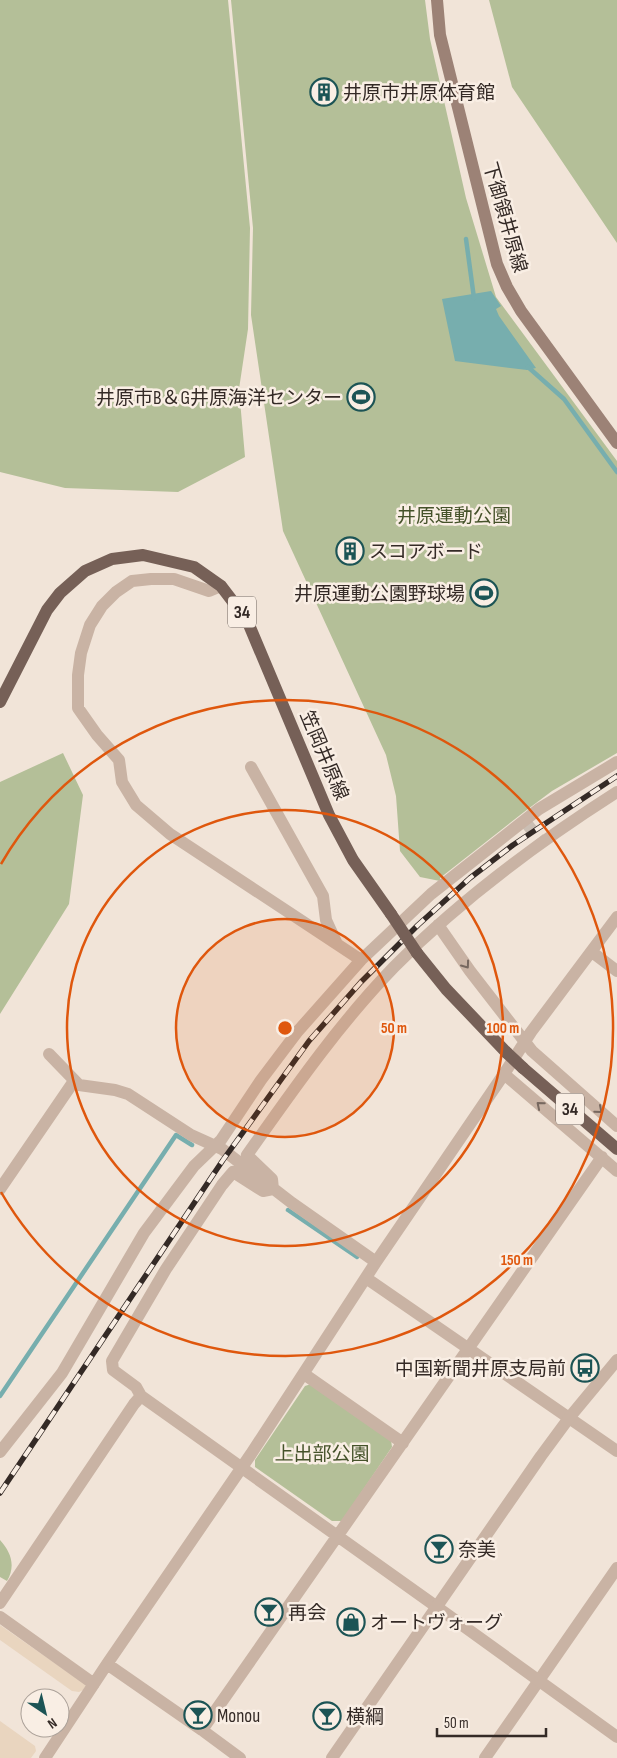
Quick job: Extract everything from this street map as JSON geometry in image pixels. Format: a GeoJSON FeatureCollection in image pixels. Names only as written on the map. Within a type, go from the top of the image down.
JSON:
{"type":"FeatureCollection","features":[{"type":"Feature","properties":{"kind":"main road","name":"下御領井原線"},"geometry":{"type":"LineString","coordinates":[[437,0],[440,35],[497,264],[507,287],[521,311],[617,442]]}},
{"type":"Feature","properties":{"kind":"main road","name":"笠岡井原線"},"geometry":{"type":"LineString","coordinates":[[0,702],[47,610],[60,594],[85,571],[112,559],[143,555],[194,567],[221,586],[247,620],[319,792],[353,860],[417,953],[452,996],[523,1068],[617,1149]]}},
{"type":"Feature","properties":{"kind":"street"},"geometry":{"type":"LineString","coordinates":[[221,586],[209,591],[174,579],[151,579],[132,581],[116,592],[102,606],[90,625],[81,653],[78,675],[78,708],[118,760],[122,782],[136,805],[170,834],[360,960]]}},
{"type":"Feature","properties":{"kind":"street"},"geometry":{"type":"LineString","coordinates":[[0,1452],[62,1374],[144,1233],[194,1166],[215,1146],[235,1122],[261,1080],[298,1031],[360,960],[431,894],[526,822],[540,809],[617,762]]}},
{"type":"Feature","properties":{"kind":"street"},"geometry":{"type":"LineString","coordinates":[[251,767],[323,896],[326,920],[337,944]]}},
{"type":"Feature","properties":{"kind":"street"},"geometry":{"type":"LineString","coordinates":[[273,1189],[272,1179],[247,1155],[314,1061],[345,1023],[394,967],[438,925],[540,841],[617,792]]}},
{"type":"Feature","properties":{"kind":"street"},"geometry":{"type":"LineString","coordinates":[[45,1758],[242,1467],[376,1262],[525,1042],[617,917]]}},
{"type":"Feature","properties":{"kind":"street"},"geometry":{"type":"LineString","coordinates":[[438,925],[470,971],[532,1052],[617,1126]]}},
{"type":"Feature","properties":{"kind":"street"},"geometry":{"type":"LineString","coordinates":[[592,952],[617,971]]}},
{"type":"Feature","properties":{"kind":"street"},"geometry":{"type":"LineString","coordinates":[[48,1054],[79,1085],[115,1090],[128,1094],[191,1135],[228,1153],[273,1189],[376,1262]]}},
{"type":"Feature","properties":{"kind":"street"},"geometry":{"type":"LineString","coordinates":[[504,1074],[617,1171]]}},
{"type":"Feature","properties":{"kind":"street"},"geometry":{"type":"LineString","coordinates":[[0,1189],[74,1080]]}},
{"type":"Feature","properties":{"kind":"street"},"geometry":{"type":"LineString","coordinates":[[202,1730],[602,1157]]}},
{"type":"Feature","properties":{"kind":"street"},"geometry":{"type":"LineString","coordinates":[[273,1189],[263,1191],[233,1172],[222,1185],[166,1269],[112,1361],[113,1370],[136,1387],[141,1396],[617,1737]]}},
{"type":"Feature","properties":{"kind":"street"},"geometry":{"type":"LineString","coordinates":[[366,1278],[617,1451]]}},
{"type":"Feature","properties":{"kind":"street"},"geometry":{"type":"LineString","coordinates":[[332,1758],[568,1418],[617,1360]]}},
{"type":"Feature","properties":{"kind":"street"},"geometry":{"type":"LineString","coordinates":[[304,1374],[403,1442]]}},
{"type":"Feature","properties":{"kind":"street"},"geometry":{"type":"LineString","coordinates":[[0,1603],[141,1396]]}},
{"type":"Feature","properties":{"kind":"street"},"geometry":{"type":"LineString","coordinates":[[485,1758],[617,1568]]}},
{"type":"Feature","properties":{"kind":"street"},"geometry":{"type":"LineString","coordinates":[[0,1617],[94,1684]]}},
{"type":"Feature","properties":{"kind":"street"},"geometry":{"type":"LineString","coordinates":[[107,1664],[240,1758]]}},
{"type":"Feature","properties":{"kind":"green space"},"geometry":{"type":"Polygon","coordinates":[[[0,0],[228,0],[250,228],[248,329],[239,389],[245,457],[178,492],[65,488],[0,472],[0,0]]]}},
{"type":"Feature","properties":{"kind":"green space","name":"井原運動公園"},"geometry":{"type":"Polygon","coordinates":[[[231,0],[425,0],[430,39],[466,198],[496,297],[617,461],[617,753],[552,791],[440,878],[440,881],[420,877],[400,851],[396,796],[386,755],[283,531],[251,315],[253,228],[231,0]]]}},
{"type":"Feature","properties":{"kind":"green space"},"geometry":{"type":"Polygon","coordinates":[[[489,0],[617,0],[617,243],[512,87],[489,0]]]}},
{"type":"Feature","properties":{"kind":"green space"},"geometry":{"type":"Polygon","coordinates":[[[63,753],[83,795],[69,904],[0,1014],[0,782],[63,753]]]}},
{"type":"Feature","properties":{"kind":"green space","name":"上出部公園"},"geometry":{"type":"Polygon","coordinates":[[[311,1384],[391,1440],[392,1447],[342,1521],[332,1521],[255,1467],[255,1460],[305,1386],[311,1384]]]}},
{"type":"Feature","properties":{"kind":"green space"},"geometry":{"type":"Polygon","coordinates":[[[0,1540],[7,1549],[11,1559],[12,1565],[7,1581],[0,1577],[0,1540]]]}},
{"type":"Feature","properties":{"kind":"shaded area"},"geometry":{"type":"Polygon","coordinates":[[[0,1625],[86,1685],[79,1692],[72,1691],[0,1640],[0,1625]]]}},
{"type":"Feature","properties":{"kind":"shaded area"},"geometry":{"type":"Polygon","coordinates":[[[0,1721],[20,1735],[20,1738],[24,1738],[35,1746],[36,1751],[31,1758],[0,1758],[0,1721]]]}},
{"type":"Feature","properties":{"kind":"water"},"geometry":{"type":"Polygon","coordinates":[[[491,291],[501,306],[496,309],[499,316],[536,368],[527,370],[455,361],[442,299],[491,291]]]}},
{"type":"Feature","properties":{"kind":"waterway"},"geometry":{"type":"LineString","coordinates":[[466,239],[474,298]]}},
{"type":"Feature","properties":{"kind":"waterway"},"geometry":{"type":"LineString","coordinates":[[528,367],[564,399],[617,472]]}},
{"type":"Feature","properties":{"kind":"waterway"},"geometry":{"type":"LineString","coordinates":[[0,1396],[176,1135],[192,1145]]}},
{"type":"Feature","properties":{"kind":"waterway"},"geometry":{"type":"LineString","coordinates":[[288,1210],[357,1257]]}},
{"type":"Feature","properties":{"kind":"tunnel"},"geometry":{"type":"LineString","coordinates":[[527,824],[539,839]]}},
{"type":"Feature","properties":{"kind":"railway"},"geometry":{"type":"LineString","coordinates":[[0,1493],[223,1160],[309,1041],[361,982],[418,925],[470,878],[513,845],[617,776]]}},
{"type":"Feature","properties":{"kind":"place","name":"井原市井原体育館"},"geometry":{"type":"Point","coordinates":[324,92]}},
{"type":"Feature","properties":{"kind":"place","name":"井原市B＆G井原海洋センター"},"geometry":{"type":"Point","coordinates":[361,397]}},
{"type":"Feature","properties":{"kind":"place","name":"スコアボード"},"geometry":{"type":"Point","coordinates":[350,551]}},
{"type":"Feature","properties":{"kind":"place","name":"井原運動公園野球場"},"geometry":{"type":"Point","coordinates":[484,593]}},
{"type":"Feature","properties":{"kind":"place","name":"中国新聞井原支局前"},"geometry":{"type":"Point","coordinates":[585,1368]}},
{"type":"Feature","properties":{"kind":"place","name":"奈美"},"geometry":{"type":"Point","coordinates":[439,1549]}},
{"type":"Feature","properties":{"kind":"place","name":"再会"},"geometry":{"type":"Point","coordinates":[269,1612]}},
{"type":"Feature","properties":{"kind":"place","name":"オートヴォーグ"},"geometry":{"type":"Point","coordinates":[351,1622]}},
{"type":"Feature","properties":{"kind":"place","name":"Monou"},"geometry":{"type":"Point","coordinates":[198,1715]}},
{"type":"Feature","properties":{"kind":"place","name":"横綱"},"geometry":{"type":"Point","coordinates":[327,1716]}}]}
